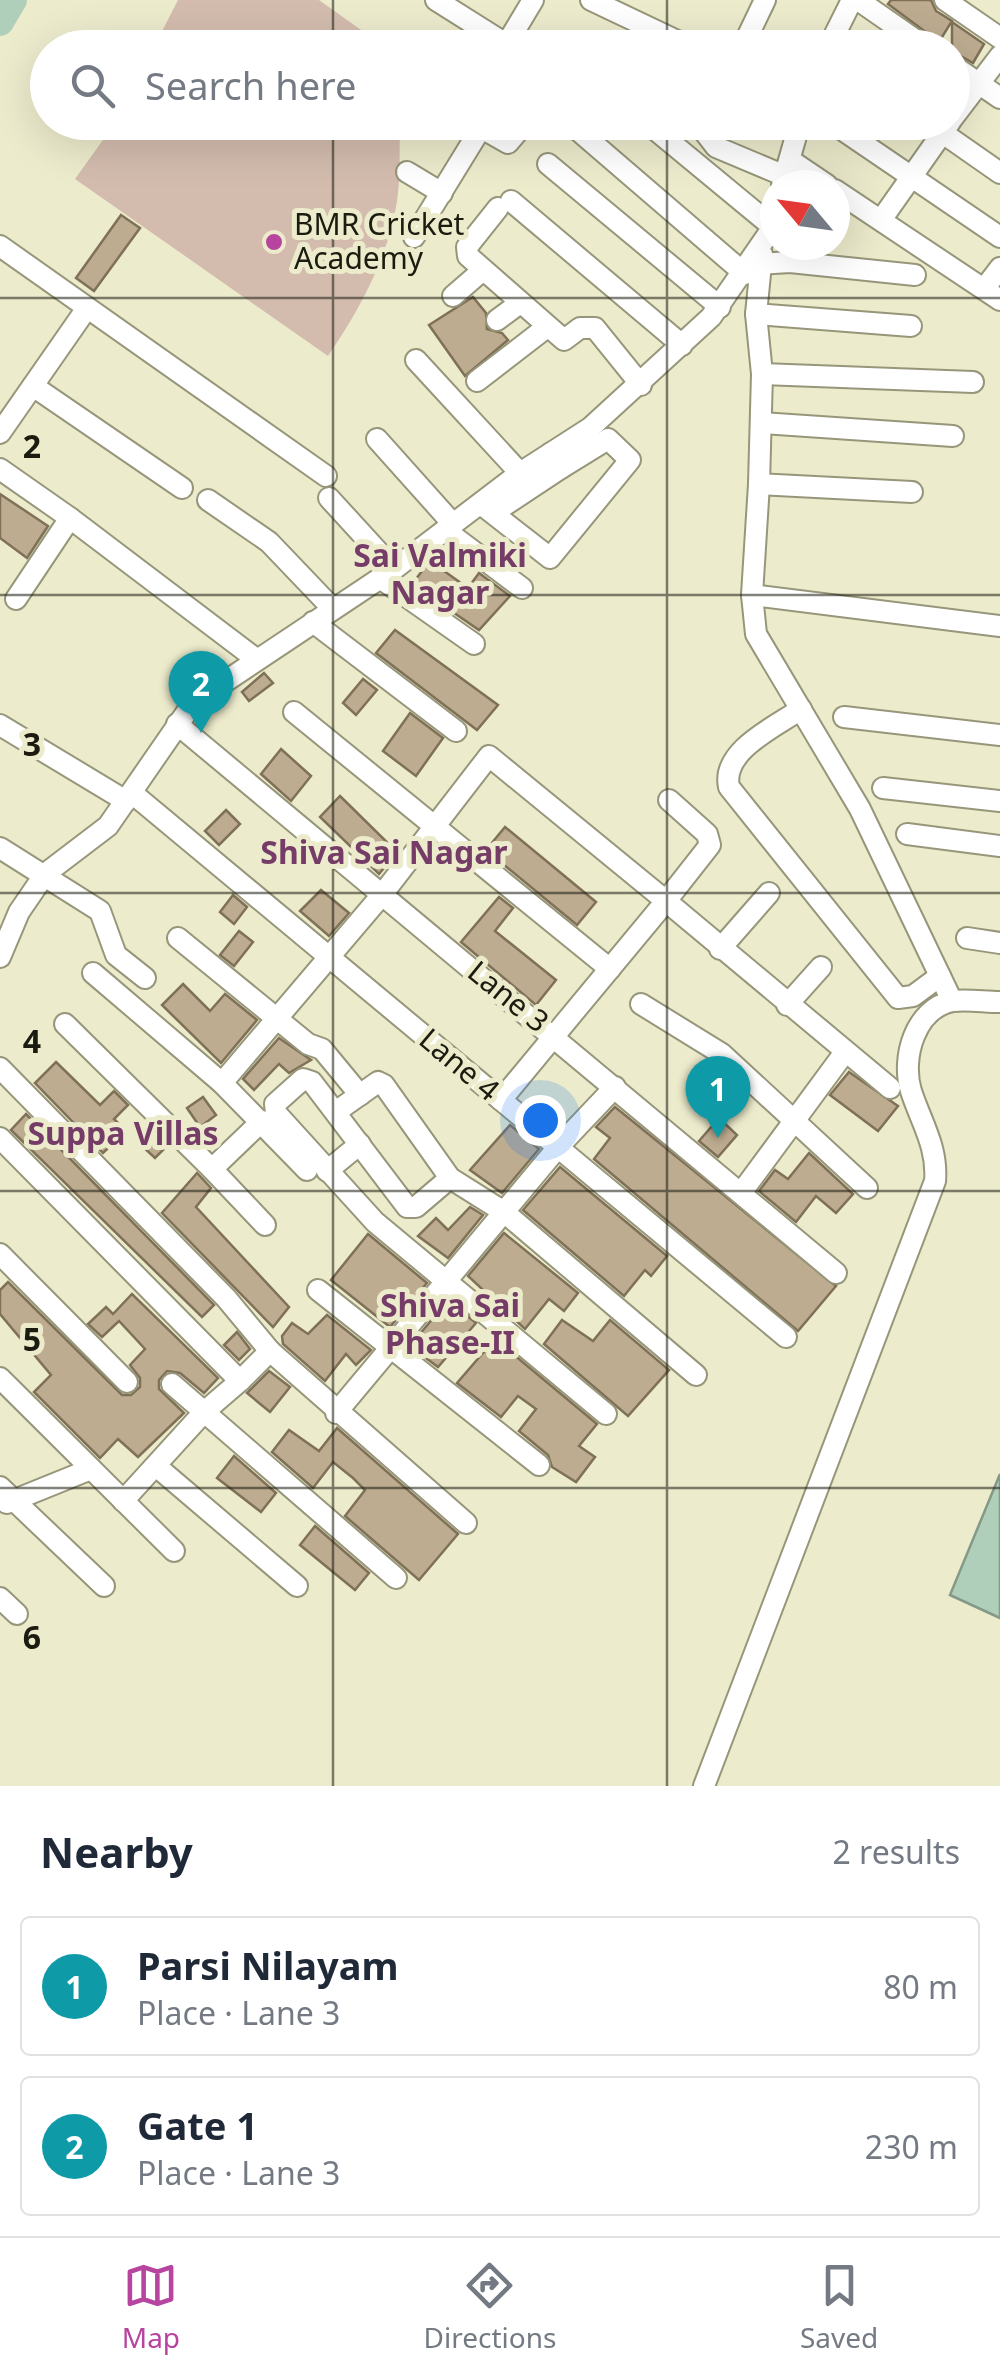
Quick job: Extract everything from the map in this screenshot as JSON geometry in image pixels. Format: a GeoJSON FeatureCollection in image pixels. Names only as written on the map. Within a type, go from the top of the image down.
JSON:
{"type":"FeatureCollection","features":[{"type":"Feature","properties":{"kind":"street"},"geometry":{"type":"LineString","coordinates":[[436,0],[483,30]]}},
{"type":"Feature","properties":{"kind":"street"},"geometry":{"type":"LineString","coordinates":[[518,30],[533,0]]}},
{"type":"Feature","properties":{"kind":"street"},"geometry":{"type":"LineString","coordinates":[[591,0],[654,30]]}},
{"type":"Feature","properties":{"kind":"street"},"geometry":{"type":"LineString","coordinates":[[751,30],[766,0]]}},
{"type":"Feature","properties":{"kind":"street"},"geometry":{"type":"LineString","coordinates":[[838,30],[855,0],[900,30]]}},
{"type":"Feature","properties":{"kind":"street"},"geometry":{"type":"LineString","coordinates":[[944,0],[1000,38]]}},
{"type":"Feature","properties":{"kind":"street"},"geometry":{"type":"LineString","coordinates":[[970,92],[1000,56]]}},
{"type":"Feature","properties":{"kind":"street"},"geometry":{"type":"LineString","coordinates":[[970,77],[1000,98]]}},
{"type":"Feature","properties":{"kind":"street"},"geometry":{"type":"LineString","coordinates":[[414,238],[469,140]]}},
{"type":"Feature","properties":{"kind":"street"},"geometry":{"type":"LineString","coordinates":[[590,140],[751,269],[762,374],[752,596],[756,634],[860,808],[952,1001]]}},
{"type":"Feature","properties":{"kind":"street"},"geometry":{"type":"LineString","coordinates":[[669,140],[760,212]]}},
{"type":"Feature","properties":{"kind":"street"},"geometry":{"type":"LineString","coordinates":[[711,140],[716,147],[778,170]]}},
{"type":"Feature","properties":{"kind":"street"},"geometry":{"type":"LineString","coordinates":[[787,170],[795,140]]}},
{"type":"Feature","properties":{"kind":"street"},"geometry":{"type":"LineString","coordinates":[[858,140],[1000,237]]}},
{"type":"Feature","properties":{"kind":"street"},"geometry":{"type":"LineString","coordinates":[[880,220],[933,140]]}},
{"type":"Feature","properties":{"kind":"street"},"geometry":{"type":"LineString","coordinates":[[962,140],[1000,173]]}},
{"type":"Feature","properties":{"kind":"street"},"geometry":{"type":"LineString","coordinates":[[548,164],[720,308]]}},
{"type":"Feature","properties":{"kind":"street"},"geometry":{"type":"LineString","coordinates":[[408,172],[442,193]]}},
{"type":"Feature","properties":{"kind":"street"},"geometry":{"type":"LineString","coordinates":[[850,200],[992,294],[1000,268]]}},
{"type":"Feature","properties":{"kind":"street"},"geometry":{"type":"LineString","coordinates":[[641,384],[595,328],[580,328],[564,340],[468,256],[467,247],[505,204],[682,345]]}},
{"type":"Feature","properties":{"kind":"street"},"geometry":{"type":"LineString","coordinates":[[0,246],[327,487],[387,574],[474,644]]}},
{"type":"Feature","properties":{"kind":"street"},"geometry":{"type":"LineString","coordinates":[[0,956],[19,912],[45,874],[108,826],[193,703],[387,574],[449,527],[487,508],[556,461],[720,308],[760,251]]}},
{"type":"Feature","properties":{"kind":"street"},"geometry":{"type":"LineString","coordinates":[[751,269],[790,262],[915,275]]}},
{"type":"Feature","properties":{"kind":"street"},"geometry":{"type":"LineString","coordinates":[[454,296],[483,270]]}},
{"type":"Feature","properties":{"kind":"street"},"geometry":{"type":"LineString","coordinates":[[497,320],[520,303]]}},
{"type":"Feature","properties":{"kind":"street"},"geometry":{"type":"LineString","coordinates":[[2,426],[87,308]]}},
{"type":"Feature","properties":{"kind":"street"},"geometry":{"type":"LineString","coordinates":[[756,314],[910,326]]}},
{"type":"Feature","properties":{"kind":"street"},"geometry":{"type":"LineString","coordinates":[[477,381],[548,327]]}},
{"type":"Feature","properties":{"kind":"street"},"geometry":{"type":"LineString","coordinates":[[416,360],[520,474]]}},
{"type":"Feature","properties":{"kind":"street"},"geometry":{"type":"LineString","coordinates":[[762,374],[973,382]]}},
{"type":"Feature","properties":{"kind":"street"},"geometry":{"type":"LineString","coordinates":[[33,386],[182,488]]}},
{"type":"Feature","properties":{"kind":"street"},"geometry":{"type":"LineString","coordinates":[[760,423],[953,436]]}},
{"type":"Feature","properties":{"kind":"street"},"geometry":{"type":"LineString","coordinates":[[377,439],[449,527],[522,588]]}},
{"type":"Feature","properties":{"kind":"street"},"geometry":{"type":"LineString","coordinates":[[605,439],[630,460],[550,558],[487,508],[520,474],[605,439]]}},
{"type":"Feature","properties":{"kind":"street"},"geometry":{"type":"LineString","coordinates":[[0,469],[256,659]]}},
{"type":"Feature","properties":{"kind":"street"},"geometry":{"type":"LineString","coordinates":[[759,484],[912,492]]}},
{"type":"Feature","properties":{"kind":"street"},"geometry":{"type":"LineString","coordinates":[[208,500],[269,542],[333,609]]}},
{"type":"Feature","properties":{"kind":"street"},"geometry":{"type":"LineString","coordinates":[[16,600],[70,518]]}},
{"type":"Feature","properties":{"kind":"street"},"geometry":{"type":"LineString","coordinates":[[752,596],[1000,626]]}},
{"type":"Feature","properties":{"kind":"street"},"geometry":{"type":"LineString","coordinates":[[313,622],[456,731]]}},
{"type":"Feature","properties":{"kind":"street"},"geometry":{"type":"LineString","coordinates":[[800,708],[733,758],[726,775],[728,787],[898,998],[913,996],[940,976]]}},
{"type":"Feature","properties":{"kind":"street"},"geometry":{"type":"LineString","coordinates":[[294,712],[610,969]]}},
{"type":"Feature","properties":{"kind":"street"},"geometry":{"type":"LineString","coordinates":[[844,717],[1000,735]]}},
{"type":"Feature","properties":{"kind":"street","name":"Lane 3"},"geometry":{"type":"LineString","coordinates":[[177,724],[556,1036],[836,1274]]}},
{"type":"Feature","properties":{"kind":"street","name":"Lane 4"},"geometry":{"type":"LineString","coordinates":[[0,726],[129,797],[330,957],[786,1337]]}},
{"type":"Feature","properties":{"kind":"street"},"geometry":{"type":"LineString","coordinates":[[222,1082],[382,896],[489,756],[890,1088]]}},
{"type":"Feature","properties":{"kind":"street"},"geometry":{"type":"LineString","coordinates":[[883,788],[1000,801]]}},
{"type":"Feature","properties":{"kind":"street"},"geometry":{"type":"LineString","coordinates":[[501,1100],[710,845],[706,834],[669,800]]}},
{"type":"Feature","properties":{"kind":"street"},"geometry":{"type":"LineString","coordinates":[[907,834],[1000,846]]}},
{"type":"Feature","properties":{"kind":"street"},"geometry":{"type":"LineString","coordinates":[[0,848],[100,911],[116,955],[145,978]]}},
{"type":"Feature","properties":{"kind":"street"},"geometry":{"type":"LineString","coordinates":[[720,949],[769,894]]}},
{"type":"Feature","properties":{"kind":"street"},"geometry":{"type":"LineString","coordinates":[[178,938],[308,1044],[322,1048],[360,1095]]}},
{"type":"Feature","properties":{"kind":"street"},"geometry":{"type":"LineString","coordinates":[[967,938],[1000,943]]}},
{"type":"Feature","properties":{"kind":"street"},"geometry":{"type":"LineString","coordinates":[[786,1004],[822,967]]}},
{"type":"Feature","properties":{"kind":"street"},"geometry":{"type":"LineString","coordinates":[[93,973],[222,1082],[375,1222],[606,1414]]}},
{"type":"Feature","properties":{"kind":"street"},"geometry":{"type":"LineString","coordinates":[[704,1786],[936,1180],[933,1146],[910,1086],[911,1042],[921,1022],[935,1008],[952,1001],[1000,1002]]}},
{"type":"Feature","properties":{"kind":"street"},"geometry":{"type":"LineString","coordinates":[[641,1004],[722,1054],[866,1188]]}},
{"type":"Feature","properties":{"kind":"street"},"geometry":{"type":"LineString","coordinates":[[64,1024],[265,1225]]}},
{"type":"Feature","properties":{"kind":"street"},"geometry":{"type":"LineString","coordinates":[[741,1193],[845,1052]]}},
{"type":"Feature","properties":{"kind":"street"},"geometry":{"type":"LineString","coordinates":[[0,1068],[226,1298],[270,1351],[336,1414],[466,1523]]}},
{"type":"Feature","properties":{"kind":"street"},"geometry":{"type":"LineString","coordinates":[[317,1171],[274,1108],[307,1079],[337,1111],[408,1207],[416,1207],[450,1178]]}},
{"type":"Feature","properties":{"kind":"street"},"geometry":{"type":"LineString","coordinates":[[337,1111],[378,1082],[384,1085],[450,1178],[504,1212],[696,1375]]}},
{"type":"Feature","properties":{"kind":"street"},"geometry":{"type":"LineString","coordinates":[[336,1414],[559,1146],[615,1087]]}},
{"type":"Feature","properties":{"kind":"street"},"geometry":{"type":"LineString","coordinates":[[212,1169],[262,1121]]}},
{"type":"Feature","properties":{"kind":"street"},"geometry":{"type":"LineString","coordinates":[[0,1138],[240,1381]]}},
{"type":"Feature","properties":{"kind":"street"},"geometry":{"type":"LineString","coordinates":[[317,1171],[360,1144]]}},
{"type":"Feature","properties":{"kind":"street"},"geometry":{"type":"LineString","coordinates":[[0,1254],[128,1382]]}},
{"type":"Feature","properties":{"kind":"street"},"geometry":{"type":"LineString","coordinates":[[318,1290],[539,1464]]}},
{"type":"Feature","properties":{"kind":"street"},"geometry":{"type":"LineString","coordinates":[[123,1501],[204,1412],[270,1351]]}},
{"type":"Feature","properties":{"kind":"street"},"geometry":{"type":"LineString","coordinates":[[0,1378],[174,1551]]}},
{"type":"Feature","properties":{"kind":"street"},"geometry":{"type":"LineString","coordinates":[[172,1384],[396,1578]]}},
{"type":"Feature","properties":{"kind":"street"},"geometry":{"type":"LineString","coordinates":[[156,1466],[297,1586]]}},
{"type":"Feature","properties":{"kind":"street"},"geometry":{"type":"LineString","coordinates":[[91,1468],[5,1498],[104,1586]]}},
{"type":"Feature","properties":{"kind":"street"},"geometry":{"type":"LineString","coordinates":[[0,1598],[17,1614]]}},
{"type":"Feature","properties":{"kind":"shaded area"},"geometry":{"type":"Polygon","coordinates":[[[178,0],[319,0],[361,30],[163,30],[178,0]]]}},
{"type":"Feature","properties":{"kind":"shaded area","name":"BMR Cricket Academy"},"geometry":{"type":"Polygon","coordinates":[[[103,140],[400,140],[398,191],[387,242],[361,302],[328,356],[75,179],[103,140]]]}},
{"type":"Feature","properties":{"kind":"shaded area"},"geometry":{"type":"Polygon","coordinates":[[[1000,1474],[1000,1618],[950,1595],[1000,1474]]]}},
{"type":"Feature","properties":{"kind":"building"},"geometry":{"type":"Polygon","coordinates":[[[891,0],[931,0],[936,11],[952,21],[946,30],[923,30],[888,4],[891,0]]]}},
{"type":"Feature","properties":{"kind":"building"},"geometry":{"type":"Polygon","coordinates":[[[970,34],[984,44],[973,63],[970,61],[970,34]]]}},
{"type":"Feature","properties":{"kind":"building"},"geometry":{"type":"Polygon","coordinates":[[[121,215],[140,228],[94,291],[76,278],[121,215]]]}},
{"type":"Feature","properties":{"kind":"building"},"geometry":{"type":"Polygon","coordinates":[[[473,297],[486,313],[487,329],[502,333],[508,340],[465,376],[429,325],[473,297]]]}},
{"type":"Feature","properties":{"kind":"building"},"geometry":{"type":"Polygon","coordinates":[[[0,494],[48,526],[27,558],[0,538],[0,494]]]}},
{"type":"Feature","properties":{"kind":"building"},"geometry":{"type":"Polygon","coordinates":[[[430,561],[468,588],[479,573],[510,596],[479,630],[412,584],[430,561]]]}},
{"type":"Feature","properties":{"kind":"building"},"geometry":{"type":"Polygon","coordinates":[[[395,630],[498,705],[477,730],[376,653],[395,630]]]}},
{"type":"Feature","properties":{"kind":"building"},"geometry":{"type":"Polygon","coordinates":[[[264,673],[273,683],[249,701],[242,692],[264,673]]]}},
{"type":"Feature","properties":{"kind":"building"},"geometry":{"type":"Polygon","coordinates":[[[363,679],[377,690],[356,715],[343,703],[363,679]]]}},
{"type":"Feature","properties":{"kind":"building"},"geometry":{"type":"Polygon","coordinates":[[[410,713],[443,738],[416,776],[383,751],[410,713]]]}},
{"type":"Feature","properties":{"kind":"building"},"geometry":{"type":"Polygon","coordinates":[[[281,749],[311,776],[291,801],[261,774],[281,749]]]}},
{"type":"Feature","properties":{"kind":"building"},"geometry":{"type":"Polygon","coordinates":[[[340,796],[397,852],[379,874],[320,817],[340,796]]]}},
{"type":"Feature","properties":{"kind":"building"},"geometry":{"type":"Polygon","coordinates":[[[226,810],[240,824],[219,845],[205,831],[226,810]]]}},
{"type":"Feature","properties":{"kind":"building"},"geometry":{"type":"Polygon","coordinates":[[[505,827],[596,902],[577,925],[486,850],[505,827]]]}},
{"type":"Feature","properties":{"kind":"building"},"geometry":{"type":"Polygon","coordinates":[[[321,890],[349,913],[329,936],[300,911],[321,890]]]}},
{"type":"Feature","properties":{"kind":"building"},"geometry":{"type":"Polygon","coordinates":[[[233,895],[247,907],[234,924],[220,912],[233,895]]]}},
{"type":"Feature","properties":{"kind":"building"},"geometry":{"type":"Polygon","coordinates":[[[499,897],[513,908],[495,931],[556,980],[536,1005],[461,942],[499,897]]]}},
{"type":"Feature","properties":{"kind":"building"},"geometry":{"type":"Polygon","coordinates":[[[239,931],[253,942],[234,966],[220,955],[239,931]]]}},
{"type":"Feature","properties":{"kind":"building"},"geometry":{"type":"Polygon","coordinates":[[[183,984],[210,1011],[225,994],[257,1020],[221,1063],[162,1005],[183,984]]]}},
{"type":"Feature","properties":{"kind":"building"},"geometry":{"type":"Polygon","coordinates":[[[279,1038],[311,1060],[289,1073],[279,1064],[254,1090],[243,1079],[279,1038]]]}},
{"type":"Feature","properties":{"kind":"building"},"geometry":{"type":"Polygon","coordinates":[[[56,1062],[100,1105],[114,1091],[128,1105],[114,1119],[126,1131],[103,1153],[35,1083],[56,1062]]]}},
{"type":"Feature","properties":{"kind":"building"},"geometry":{"type":"Polygon","coordinates":[[[849,1072],[898,1106],[878,1131],[830,1095],[849,1072]]]}},
{"type":"Feature","properties":{"kind":"building"},"geometry":{"type":"Polygon","coordinates":[[[203,1097],[216,1115],[200,1127],[187,1108],[203,1097]]]}},
{"type":"Feature","properties":{"kind":"building"},"geometry":{"type":"Polygon","coordinates":[[[615,1107],[836,1286],[798,1331],[594,1159],[610,1138],[596,1127],[615,1107]]]}},
{"type":"Feature","properties":{"kind":"building"},"geometry":{"type":"Polygon","coordinates":[[[26,1114],[214,1305],[202,1317],[11,1130],[26,1114]]]}},
{"type":"Feature","properties":{"kind":"building"},"geometry":{"type":"Polygon","coordinates":[[[719,1118],[737,1135],[718,1157],[699,1141],[719,1118]]]}},
{"type":"Feature","properties":{"kind":"building"},"geometry":{"type":"Polygon","coordinates":[[[510,1125],[539,1149],[502,1193],[470,1170],[510,1125]]]}},
{"type":"Feature","properties":{"kind":"building"},"geometry":{"type":"Polygon","coordinates":[[[154,1131],[168,1145],[155,1158],[140,1144],[154,1131]]]}},
{"type":"Feature","properties":{"kind":"building"},"geometry":{"type":"Polygon","coordinates":[[[809,1153],[853,1194],[836,1213],[816,1196],[796,1222],[759,1191],[775,1170],[788,1179],[809,1153]]]}},
{"type":"Feature","properties":{"kind":"building"},"geometry":{"type":"Polygon","coordinates":[[[560,1167],[667,1256],[651,1276],[645,1270],[624,1296],[523,1210],[560,1167]]]}},
{"type":"Feature","properties":{"kind":"building"},"geometry":{"type":"Polygon","coordinates":[[[197,1173],[211,1188],[196,1207],[289,1307],[273,1327],[162,1213],[197,1173]]]}},
{"type":"Feature","properties":{"kind":"building"},"geometry":{"type":"Polygon","coordinates":[[[470,1207],[483,1215],[448,1258],[418,1236],[436,1218],[448,1230],[470,1207]]]}},
{"type":"Feature","properties":{"kind":"building"},"geometry":{"type":"Polygon","coordinates":[[[504,1233],[578,1293],[564,1311],[549,1299],[525,1329],[468,1276],[504,1233]]]}},
{"type":"Feature","properties":{"kind":"building"},"geometry":{"type":"Polygon","coordinates":[[[368,1234],[427,1283],[390,1327],[331,1280],[368,1234]]]}},
{"type":"Feature","properties":{"kind":"building"},"geometry":{"type":"Polygon","coordinates":[[[8,1282],[122,1395],[131,1395],[140,1387],[140,1378],[130,1365],[145,1349],[119,1321],[102,1337],[88,1324],[106,1307],[113,1314],[132,1294],[218,1378],[204,1393],[180,1373],[167,1371],[159,1380],[159,1389],[184,1413],[138,1457],[118,1439],[100,1458],[34,1392],[51,1375],[0,1314],[0,1290],[8,1282]]]}},
{"type":"Feature","properties":{"kind":"building"},"geometry":{"type":"Polygon","coordinates":[[[448,1300],[476,1323],[438,1367],[410,1346],[448,1300]]]}},
{"type":"Feature","properties":{"kind":"building"},"geometry":{"type":"Polygon","coordinates":[[[327,1315],[371,1350],[356,1365],[346,1354],[325,1381],[283,1344],[282,1336],[292,1323],[308,1334],[327,1315]]]}},
{"type":"Feature","properties":{"kind":"building"},"geometry":{"type":"Polygon","coordinates":[[[562,1320],[593,1341],[610,1320],[669,1370],[628,1416],[544,1344],[562,1320]]]}},
{"type":"Feature","properties":{"kind":"building"},"geometry":{"type":"Polygon","coordinates":[[[237,1332],[250,1349],[239,1360],[224,1345],[237,1332]]]}},
{"type":"Feature","properties":{"kind":"building"},"geometry":{"type":"Polygon","coordinates":[[[495,1339],[597,1424],[579,1446],[595,1457],[576,1482],[552,1467],[548,1455],[519,1431],[536,1409],[518,1396],[501,1417],[457,1383],[495,1339]]]}},
{"type":"Feature","properties":{"kind":"building"},"geometry":{"type":"Polygon","coordinates":[[[269,1371],[290,1387],[270,1412],[247,1393],[269,1371]]]}},
{"type":"Feature","properties":{"kind":"building"},"geometry":{"type":"Polygon","coordinates":[[[337,1428],[458,1534],[419,1580],[345,1516],[365,1490],[353,1478],[333,1462],[313,1488],[272,1452],[289,1430],[319,1451],[337,1428]]]}},
{"type":"Feature","properties":{"kind":"building"},"geometry":{"type":"Polygon","coordinates":[[[234,1456],[276,1493],[261,1512],[217,1478],[234,1456]]]}},
{"type":"Feature","properties":{"kind":"building"},"geometry":{"type":"Polygon","coordinates":[[[315,1526],[369,1573],[355,1590],[300,1545],[315,1526]]]}},
{"type":"Feature","properties":{"kind":"waterway"},"geometry":{"type":"LineString","coordinates":[[0,22],[13,0]]}},
{"type":"Feature","properties":{"kind":"place","name":"BMR Cricket Academy"},"geometry":{"type":"Point","coordinates":[274,242]}},
{"type":"Feature","properties":{"kind":"place","name":"Gate 1"},"geometry":{"type":"Point","coordinates":[201,733]}},
{"type":"Feature","properties":{"kind":"place","name":"Parsi Nilayam"},"geometry":{"type":"Point","coordinates":[718,1138]}},
{"type":"Feature","properties":{"kind":"district","name":"Sai Valmiki Nagar"},"geometry":{"type":"Point","coordinates":[440,574]}},
{"type":"Feature","properties":{"kind":"district","name":"Shiva Sai Nagar"},"geometry":{"type":"Point","coordinates":[384,853]}},
{"type":"Feature","properties":{"kind":"district","name":"Suppa Villas"},"geometry":{"type":"Point","coordinates":[123,1134]}},
{"type":"Feature","properties":{"kind":"district","name":"Shiva Sai Phase-II"},"geometry":{"type":"Point","coordinates":[450,1324]}}]}
